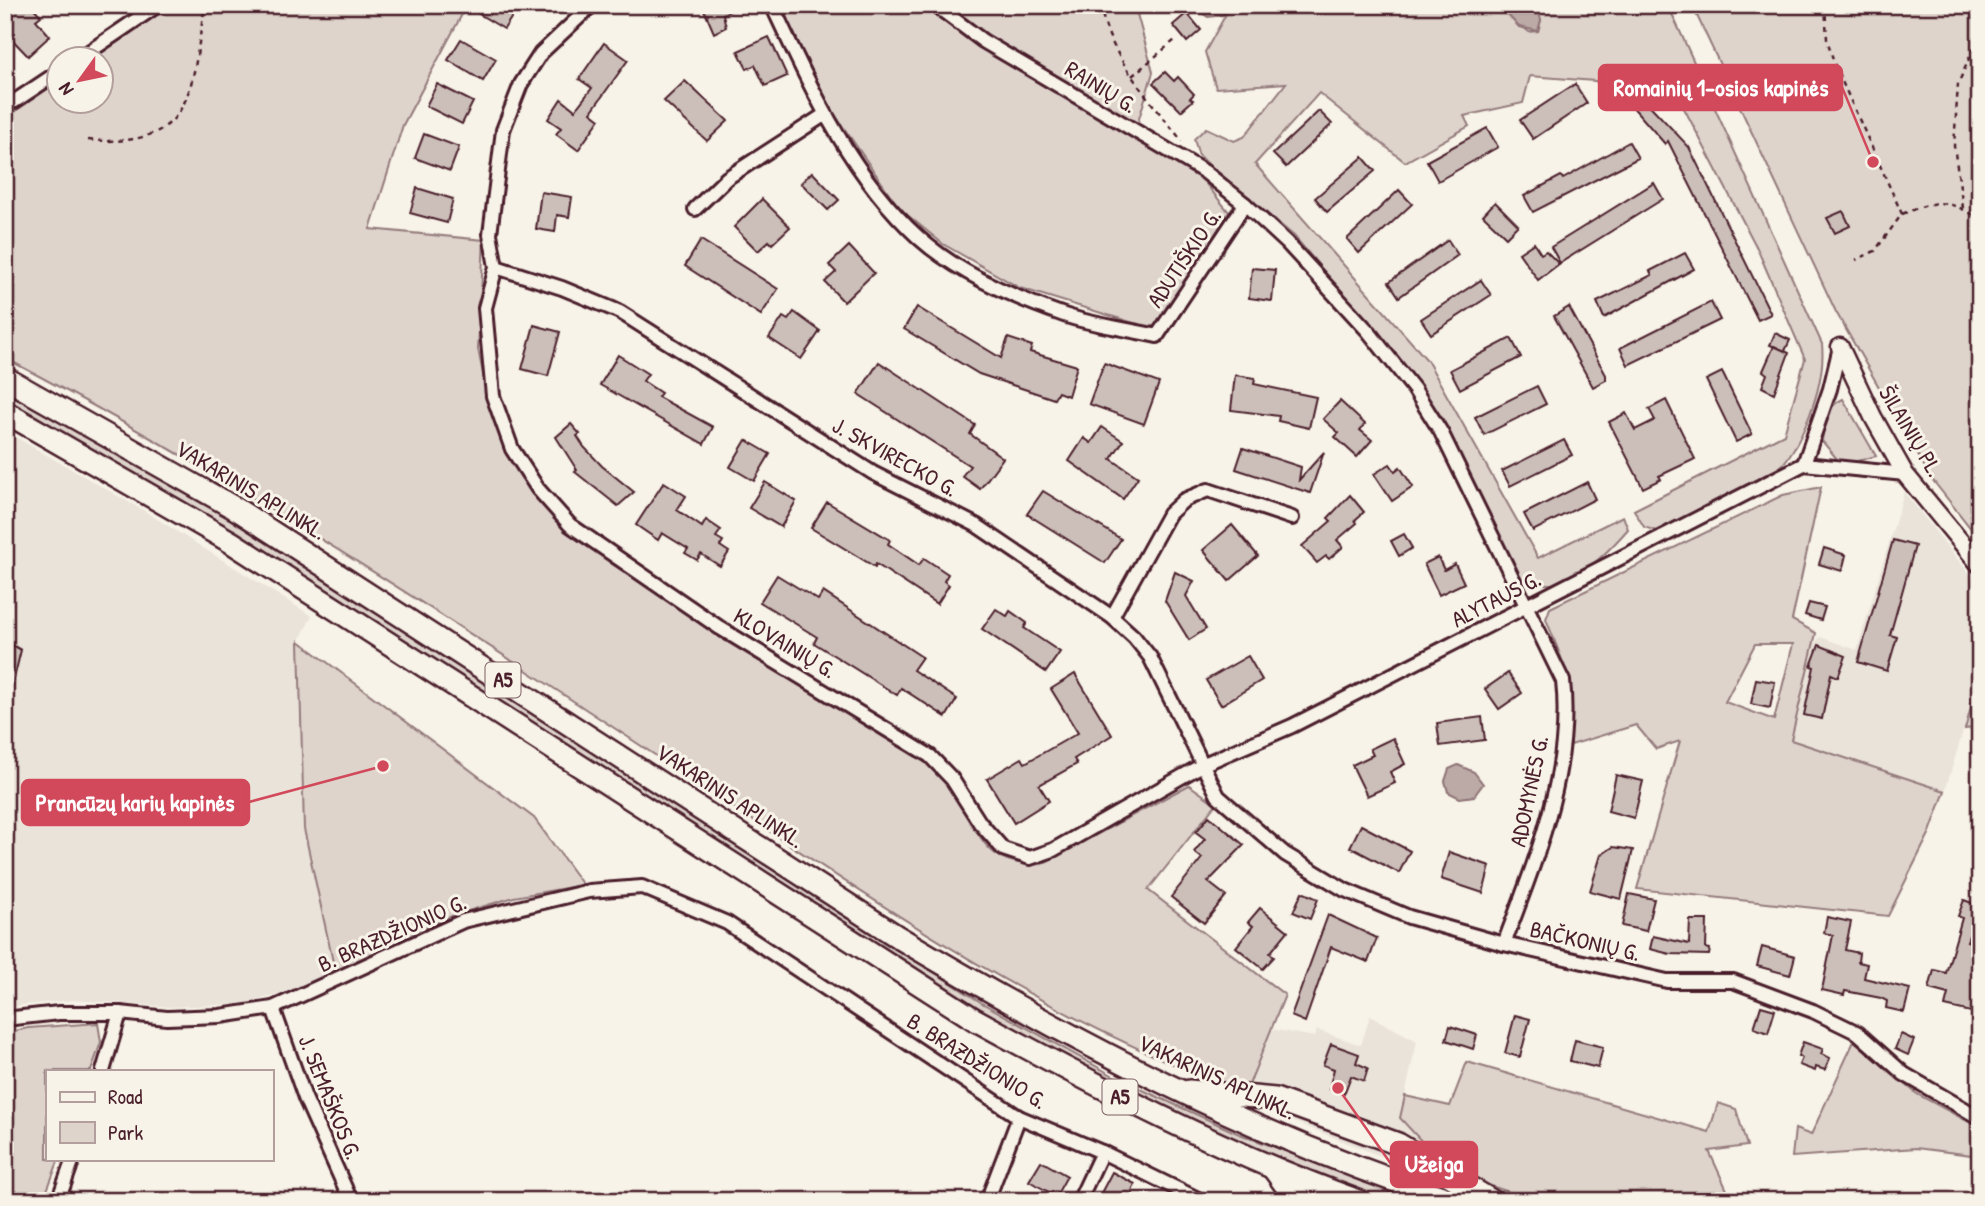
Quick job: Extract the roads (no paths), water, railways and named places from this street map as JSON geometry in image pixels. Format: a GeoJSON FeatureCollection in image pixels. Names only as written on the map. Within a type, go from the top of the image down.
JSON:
{"type":"FeatureCollection","features":[{"type":"Feature","properties":{"kind":"highway","name":"VAKARINIS APLINKL."},"geometry":{"type":"LineString","coordinates":[[5,378],[238,510],[898,937],[1016,1006],[1176,1090],[1331,1157],[1454,1201]]}},
{"type":"Feature","properties":{"kind":"highway","name":"A5"},"geometry":{"type":"LineString","coordinates":[[5,412],[243,550],[974,1018],[1117,1096],[1272,1166],[1358,1201]]}},
{"type":"Feature","properties":{"kind":"highway"},"geometry":{"type":"LineString","coordinates":[[1176,1090],[1275,1099],[1398,1144],[1492,1201]]}},
{"type":"Feature","properties":{"kind":"highway"},"geometry":{"type":"LineString","coordinates":[[1272,1166],[1297,1201]]}},
{"type":"Feature","properties":{"kind":"street"},"geometry":{"type":"LineString","coordinates":[[98,46],[158,5]]}},
{"type":"Feature","properties":{"kind":"street"},"geometry":{"type":"LineString","coordinates":[[496,267],[490,234],[503,130],[521,84],[541,53],[592,5]]}},
{"type":"Feature","properties":{"kind":"street","name":"ADUTIŠKIO G."},"geometry":{"type":"LineString","coordinates":[[772,5],[824,115],[892,212],[921,240],[955,264],[1008,292],[1066,316],[1157,336],[1245,204],[1287,243],[1323,282],[1414,389],[1441,432],[1500,559],[1527,607]]}},
{"type":"Feature","properties":{"kind":"street","name":"RAINIŲ G."},"geometry":{"type":"LineString","coordinates":[[935,5],[983,41],[1205,172],[1245,204]]}},
{"type":"Feature","properties":{"kind":"street"},"geometry":{"type":"LineString","coordinates":[[15,101],[46,80]]}},
{"type":"Feature","properties":{"kind":"street"},"geometry":{"type":"LineString","coordinates":[[695,209],[727,178],[824,115]]}},
{"type":"Feature","properties":{"kind":"street","name":"J. SKVIRECKO G."},"geometry":{"type":"LineString","coordinates":[[496,267],[562,288],[620,312],[873,473],[976,525],[1112,617],[1134,637],[1150,657],[1204,764]]}},
{"type":"Feature","properties":{"kind":"street","name":"KLOVAINIŲ G."},"geometry":{"type":"LineString","coordinates":[[496,267],[485,308],[493,396],[512,449],[538,489],[570,525],[645,579],[930,756],[952,779],[980,823],[1003,849],[1030,858],[1053,850],[1204,764]]}},
{"type":"Feature","properties":{"kind":"street"},"geometry":{"type":"LineString","coordinates":[[1840,347],[1830,389],[1804,464],[1905,474]]}},
{"type":"Feature","properties":{"kind":"street","name":"ŠILAINIŲ PL."},"geometry":{"type":"LineString","coordinates":[[1840,347],[1873,417],[1905,474],[1980,565]]}},
{"type":"Feature","properties":{"kind":"street","name":"ALYTAUS G."},"geometry":{"type":"LineString","coordinates":[[1204,764],[1292,726],[1804,464]]}},
{"type":"Feature","properties":{"kind":"street"},"geometry":{"type":"LineString","coordinates":[[1112,617],[1170,514],[1184,500],[1208,489],[1292,518]]}},
{"type":"Feature","properties":{"kind":"street","name":"ADOMYNĖS G."},"geometry":{"type":"LineString","coordinates":[[1504,944],[1538,850],[1561,759],[1564,721],[1563,681],[1527,607]]}},
{"type":"Feature","properties":{"kind":"street","name":"BAČKONIŲ G."},"geometry":{"type":"LineString","coordinates":[[1204,764],[1218,796],[1285,854],[1345,890],[1409,917],[1504,944],[1667,981],[1733,981],[1813,1011],[1858,1033],[1904,1074],[1980,1118]]}},
{"type":"Feature","properties":{"kind":"street","name":"B. BRAZDŽIONIO G."},"geometry":{"type":"LineString","coordinates":[[5,1019],[59,1013],[120,1013],[167,1018],[220,1016],[273,1008],[463,920],[589,891],[642,887],[727,923],[1019,1117],[1102,1152],[1202,1201]]}},
{"type":"Feature","properties":{"kind":"street","name":"J. SEMAŠKOS G."},"geometry":{"type":"LineString","coordinates":[[273,1008],[305,1098],[351,1201]]}},
{"type":"Feature","properties":{"kind":"street"},"geometry":{"type":"LineString","coordinates":[[103,1070],[120,1013]]}},
{"type":"Feature","properties":{"kind":"street"},"geometry":{"type":"LineString","coordinates":[[987,1201],[1019,1117]]}},
{"type":"Feature","properties":{"kind":"street"},"geometry":{"type":"LineString","coordinates":[[1079,1201],[1102,1152]]}},
{"type":"Feature","properties":{"kind":"street"},"geometry":{"type":"LineString","coordinates":[[58,1201],[73,1160]]}},
{"type":"Feature","properties":{"kind":"place","name":"Romainių 1-osios kapinės"},"geometry":{"type":"Point","coordinates":[1873,162]}},
{"type":"Feature","properties":{"kind":"place","name":"Prancūzų karių kapinės"},"geometry":{"type":"Point","coordinates":[383,766]}},
{"type":"Feature","properties":{"kind":"place","name":"Užeiga"},"geometry":{"type":"Point","coordinates":[1338,1088]}}]}
